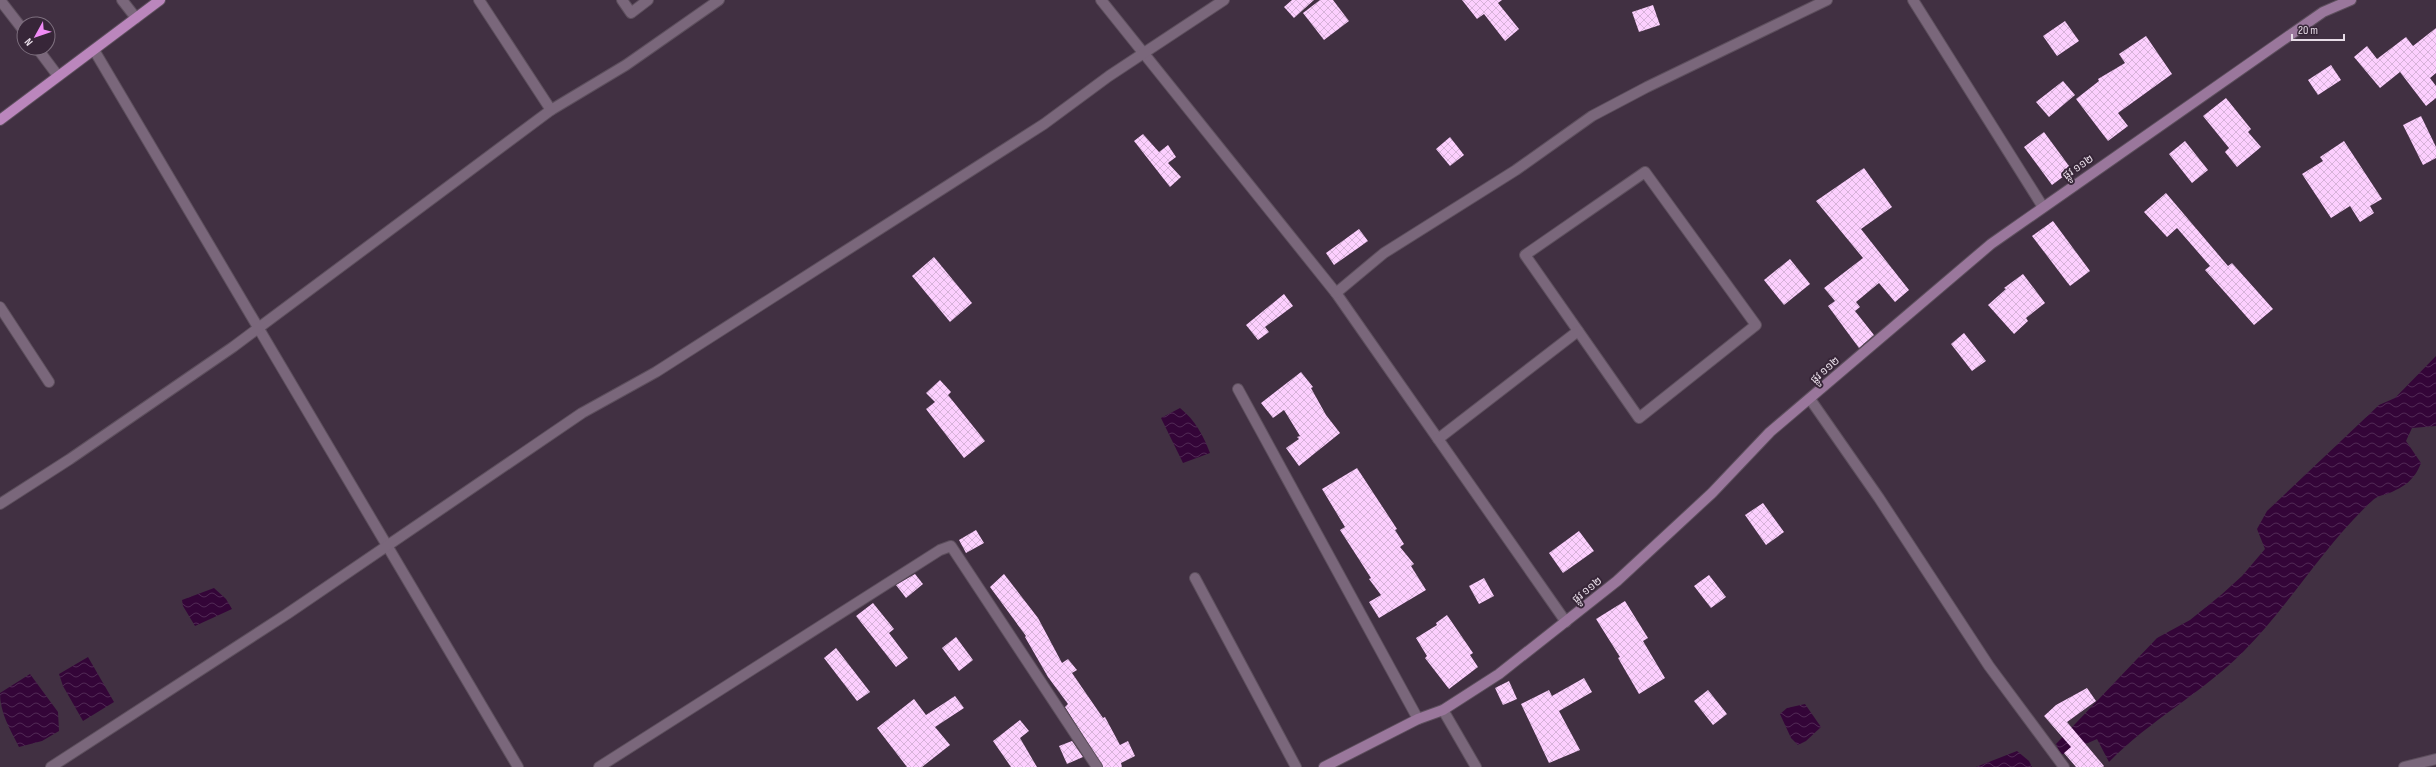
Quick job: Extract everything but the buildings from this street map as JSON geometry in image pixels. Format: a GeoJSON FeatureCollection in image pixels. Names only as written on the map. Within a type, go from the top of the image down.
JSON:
{"type":"FeatureCollection","features":[{"type":"Feature","properties":{"kind":"main road"},"geometry":{"type":"LineString","coordinates":[[0,120],[160,0]]}},
{"type":"Feature","properties":{"kind":"street"},"geometry":{"type":"LineString","coordinates":[[0,0],[16,21]]}},
{"type":"Feature","properties":{"kind":"street"},"geometry":{"type":"LineString","coordinates":[[122,0],[136,18]]}},
{"type":"Feature","properties":{"kind":"street"},"geometry":{"type":"LineString","coordinates":[[479,0],[551,110]]}},
{"type":"Feature","properties":{"kind":"street"},"geometry":{"type":"LineString","coordinates":[[622,0],[632,13],[648,0]]}},
{"type":"Feature","properties":{"kind":"street"},"geometry":{"type":"LineString","coordinates":[[0,504],[77,455],[233,348],[551,110],[626,65],[719,0]]}},
{"type":"Feature","properties":{"kind":"street"},"geometry":{"type":"LineString","coordinates":[[1102,0],[1336,293],[1566,622]]}},
{"type":"Feature","properties":{"kind":"street"},"geometry":{"type":"LineString","coordinates":[[51,767],[209,666],[582,413],[669,364],[1044,124],[1143,53],[1224,0]]}},
{"type":"Feature","properties":{"kind":"street"},"geometry":{"type":"LineString","coordinates":[[1336,293],[1384,252],[1516,170],[1592,116],[1647,87],[1827,0]]}},
{"type":"Feature","properties":{"kind":"street"},"geometry":{"type":"LineString","coordinates":[[1913,0],[2043,207]]}},
{"type":"Feature","properties":{"kind":"street","name":"ផ្លូវ ១១២"},"geometry":{"type":"LineString","coordinates":[[1324,767],[1418,719],[1443,710],[1499,674],[1617,581],[1712,493],[1770,432],[1991,244],[2323,12],[2351,0]]}},
{"type":"Feature","properties":{"kind":"street"},"geometry":{"type":"LineString","coordinates":[[94,50],[518,767]]}},
{"type":"Feature","properties":{"kind":"street"},"geometry":{"type":"LineString","coordinates":[[43,56],[58,76]]}},
{"type":"Feature","properties":{"kind":"street"},"geometry":{"type":"LineString","coordinates":[[1645,172],[1756,325],[1639,418],[1578,331],[1525,256],[1645,172]]}},
{"type":"Feature","properties":{"kind":"street"},"geometry":{"type":"LineString","coordinates":[[0,307],[49,382]]}},
{"type":"Feature","properties":{"kind":"street"},"geometry":{"type":"LineString","coordinates":[[1438,439],[1578,331]]}},
{"type":"Feature","properties":{"kind":"street"},"geometry":{"type":"LineString","coordinates":[[1238,389],[1418,719]]}},
{"type":"Feature","properties":{"kind":"street"},"geometry":{"type":"LineString","coordinates":[[1810,399],[1879,498],[1989,666],[2064,767]]}},
{"type":"Feature","properties":{"kind":"street"},"geometry":{"type":"LineString","coordinates":[[598,767],[933,554],[951,546],[1097,767]]}},
{"type":"Feature","properties":{"kind":"street"},"geometry":{"type":"LineString","coordinates":[[1195,578],[1296,767]]}},
{"type":"Feature","properties":{"kind":"street"},"geometry":{"type":"LineString","coordinates":[[1443,710],[1476,767]]}},
{"type":"Feature","properties":{"kind":"street"},"geometry":{"type":"LineString","coordinates":[[2404,767],[2436,760]]}},
{"type":"Feature","properties":{"kind":"water"},"geometry":{"type":"Polygon","coordinates":[[[2436,356],[2436,426],[2412,428],[2406,441],[2421,463],[2412,479],[2398,489],[2374,499],[2339,536],[2276,615],[2243,652],[2211,681],[2141,733],[2109,762],[2097,739],[2061,755],[2056,744],[2157,638],[2190,620],[2221,595],[2242,576],[2265,549],[2257,529],[2267,511],[2379,405],[2395,398],[2436,356]]]}},
{"type":"Feature","properties":{"kind":"water"},"geometry":{"type":"Polygon","coordinates":[[[1180,408],[1198,428],[1210,453],[1183,463],[1161,418],[1180,408]]]}},
{"type":"Feature","properties":{"kind":"water"},"geometry":{"type":"Polygon","coordinates":[[[214,588],[226,599],[232,609],[195,626],[183,606],[182,600],[214,588]]]}},
{"type":"Feature","properties":{"kind":"water"},"geometry":{"type":"Polygon","coordinates":[[[88,657],[114,702],[83,721],[63,686],[59,674],[88,657]]]}},
{"type":"Feature","properties":{"kind":"water"},"geometry":{"type":"Polygon","coordinates":[[[30,674],[58,712],[59,731],[42,741],[19,747],[4,714],[0,700],[0,693],[30,674]]]}},
{"type":"Feature","properties":{"kind":"water"},"geometry":{"type":"Polygon","coordinates":[[[1805,704],[1821,727],[1806,741],[1798,745],[1791,738],[1780,714],[1787,708],[1805,704]]]}},
{"type":"Feature","properties":{"kind":"water"},"geometry":{"type":"Polygon","coordinates":[[[2017,751],[2029,761],[2032,767],[1976,767],[2017,751]]]}}]}
